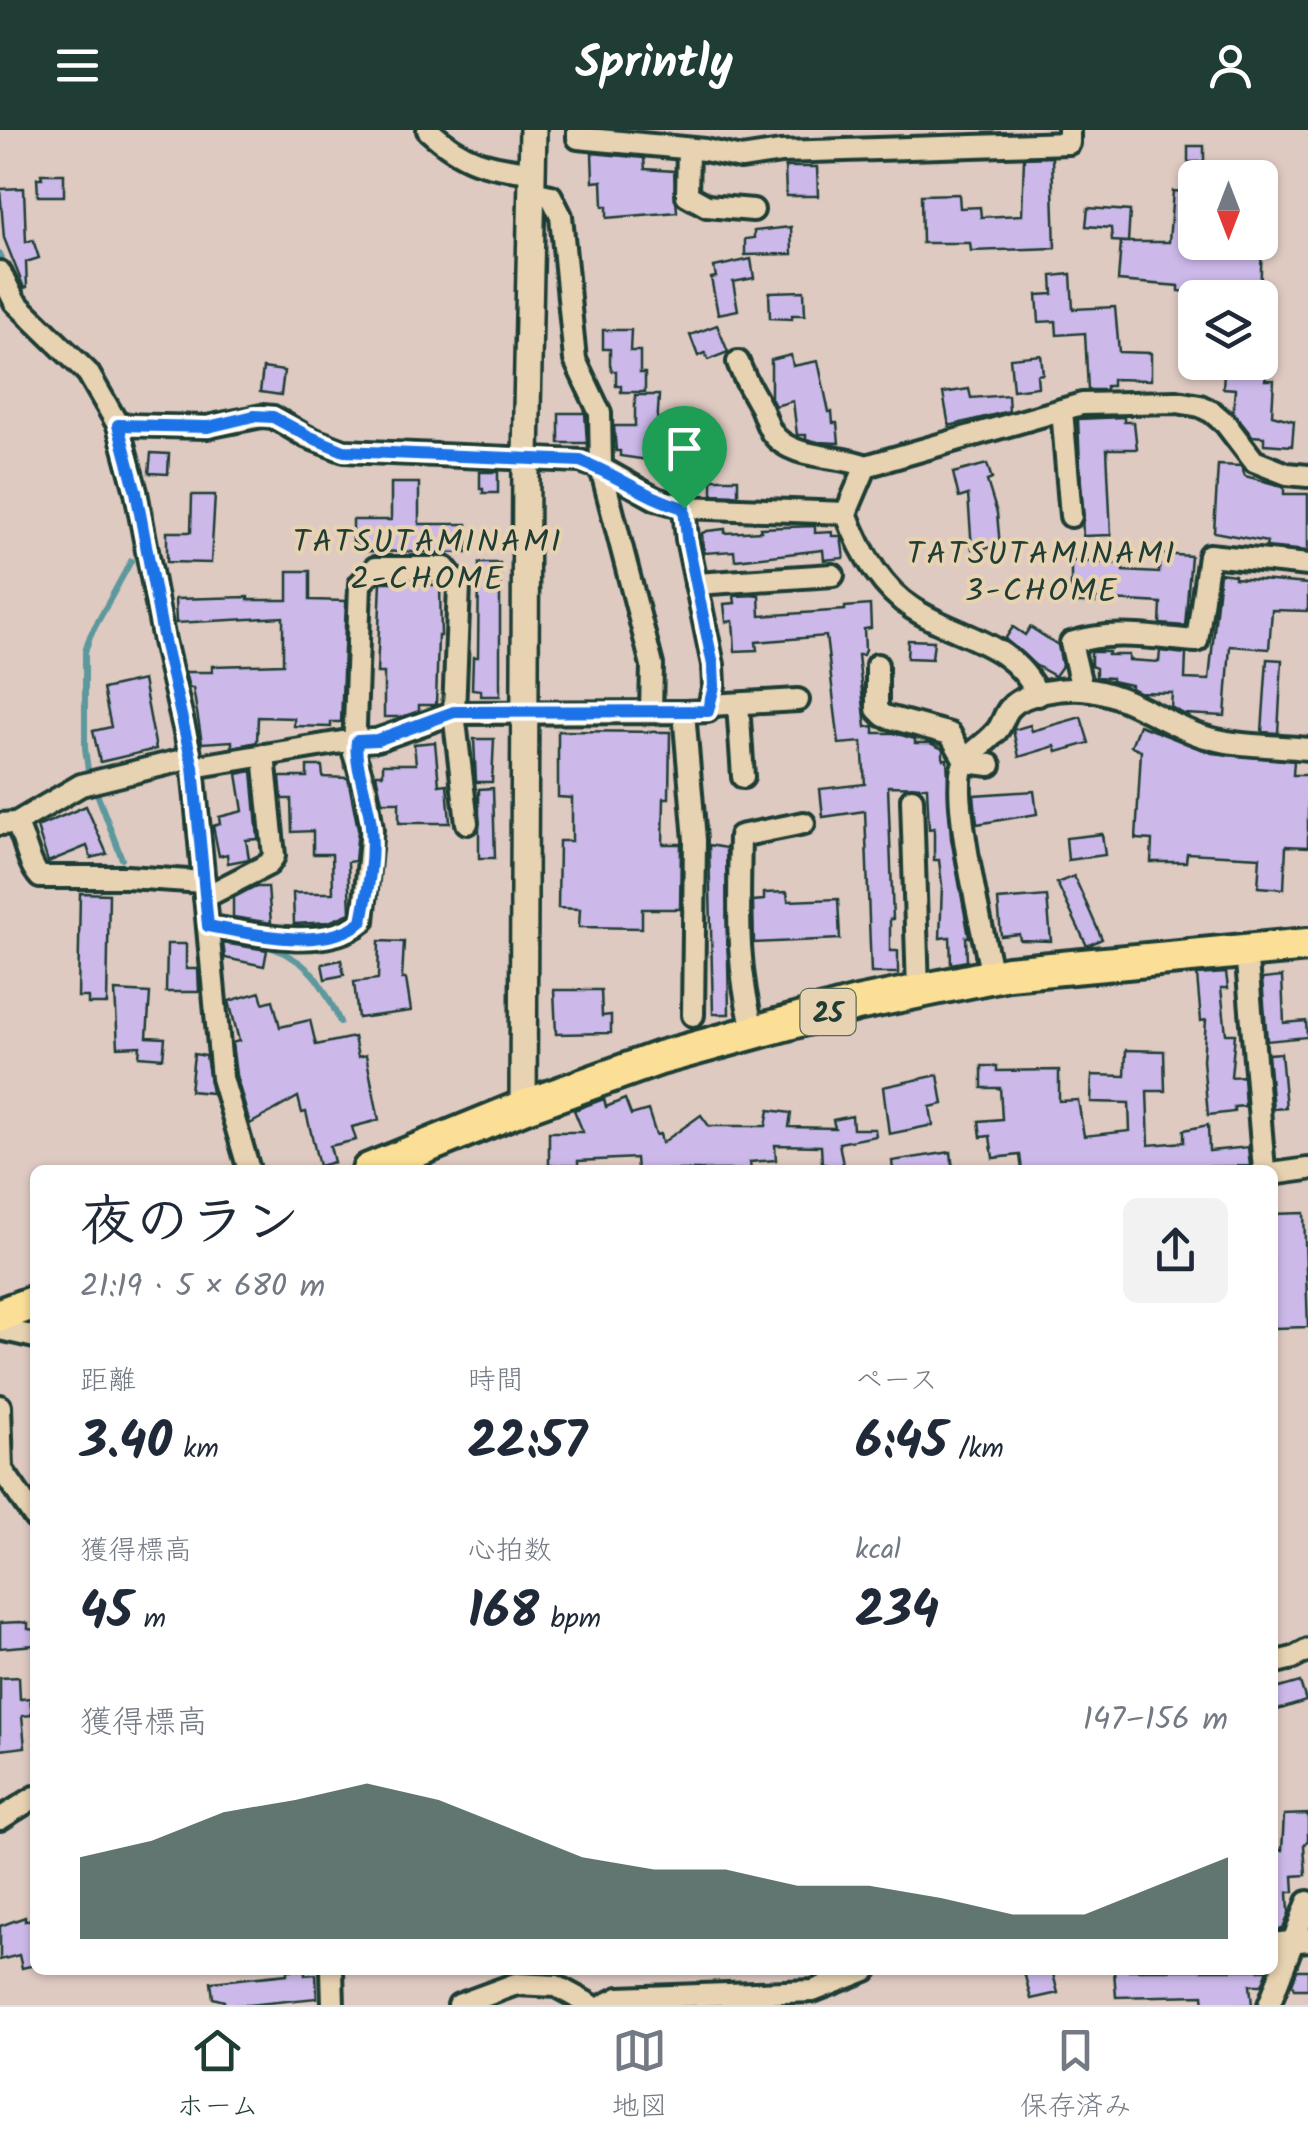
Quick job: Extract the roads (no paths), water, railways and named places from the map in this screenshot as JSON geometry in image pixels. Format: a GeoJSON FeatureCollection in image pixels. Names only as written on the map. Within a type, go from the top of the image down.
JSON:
{"type":"FeatureCollection","features":[{"type":"Feature","properties":{"kind":"highway","name":"25"},"geometry":{"type":"LineString","coordinates":[[381,1165],[523,1107],[660,1058],[857,1004],[992,976],[1308,945]]}},
{"type":"Feature","properties":{"kind":"highway"},"geometry":{"type":"LineString","coordinates":[[0,1315],[30,1304]]}},
{"type":"Feature","properties":{"kind":"street"},"geometry":{"type":"LineString","coordinates":[[428,130],[449,149],[477,164],[532,182],[551,196],[561,216],[575,360],[598,404],[601,468],[652,664],[650,712]]}},
{"type":"Feature","properties":{"kind":"street"},"geometry":{"type":"LineString","coordinates":[[523,1107],[532,130]]}},
{"type":"Feature","properties":{"kind":"street"},"geometry":{"type":"LineString","coordinates":[[578,130],[578,138],[741,158],[781,152],[1069,143],[1069,130]]}},
{"type":"Feature","properties":{"kind":"street"},"geometry":{"type":"LineString","coordinates":[[688,150],[687,195],[707,206],[753,210]]}},
{"type":"Feature","properties":{"kind":"street"},"geometry":{"type":"LineString","coordinates":[[0,272],[15,302],[88,373],[126,426],[164,641],[192,763],[222,1078],[248,1165]]}},
{"type":"Feature","properties":{"kind":"street"},"geometry":{"type":"LineString","coordinates":[[738,362],[746,387],[759,403],[772,433],[784,445],[848,458],[866,466],[1101,401],[1190,403],[1212,412],[1225,423],[1254,461],[1288,474],[1308,476]]}},
{"type":"Feature","properties":{"kind":"street"},"geometry":{"type":"LineString","coordinates":[[1062,410],[1071,516]]}},
{"type":"Feature","properties":{"kind":"street"},"geometry":{"type":"LineString","coordinates":[[126,426],[208,427],[262,416],[286,422],[344,451],[580,461],[601,468],[656,499],[684,508],[846,513]]}},
{"type":"Feature","properties":{"kind":"street"},"geometry":{"type":"LineString","coordinates":[[846,513],[866,466]]}},
{"type":"Feature","properties":{"kind":"street"},"geometry":{"type":"LineString","coordinates":[[264,755],[274,856],[269,864],[204,889],[127,877],[40,877],[32,868],[27,842],[8,824],[81,785],[192,763],[377,740],[454,712],[708,711],[713,665],[684,508]]}},
{"type":"Feature","properties":{"kind":"street"},"geometry":{"type":"LineString","coordinates":[[846,513],[878,574],[908,606],[980,639],[1012,661],[1030,679],[1038,695]]}},
{"type":"Feature","properties":{"kind":"street"},"geometry":{"type":"LineString","coordinates":[[1082,689],[1071,643],[1097,636],[1197,641],[1210,555],[1308,564]]}},
{"type":"Feature","properties":{"kind":"street"},"geometry":{"type":"LineString","coordinates":[[208,926],[278,939],[348,933],[362,921],[372,829],[366,788],[354,754],[360,584],[376,568],[445,568],[459,585],[454,712],[468,823]]}},
{"type":"Feature","properties":{"kind":"street"},"geometry":{"type":"LineString","coordinates":[[696,584],[833,575]]}},
{"type":"Feature","properties":{"kind":"street"},"geometry":{"type":"LineString","coordinates":[[876,665],[878,709],[884,716],[950,734],[966,762]]}},
{"type":"Feature","properties":{"kind":"street"},"geometry":{"type":"LineString","coordinates":[[992,976],[972,880],[960,790],[962,769],[1021,699],[1082,689],[1126,700],[1172,725],[1206,737],[1308,749]]}},
{"type":"Feature","properties":{"kind":"street"},"geometry":{"type":"LineString","coordinates":[[710,706],[798,700]]}},
{"type":"Feature","properties":{"kind":"street"},"geometry":{"type":"LineString","coordinates":[[738,704],[742,777]]}},
{"type":"Feature","properties":{"kind":"street"},"geometry":{"type":"LineString","coordinates":[[684,712],[695,840],[693,1015]]}},
{"type":"Feature","properties":{"kind":"street"},"geometry":{"type":"LineString","coordinates":[[966,762],[990,765]]}},
{"type":"Feature","properties":{"kind":"street"},"geometry":{"type":"LineString","coordinates":[[912,799],[918,992]]}},
{"type":"Feature","properties":{"kind":"street"},"geometry":{"type":"LineString","coordinates":[[754,1032],[738,945],[740,836],[804,823]]}},
{"type":"Feature","properties":{"kind":"street"},"geometry":{"type":"LineString","coordinates":[[1246,949],[1264,1165]]}},
{"type":"Feature","properties":{"kind":"street"},"geometry":{"type":"LineString","coordinates":[[1278,1173],[1308,1169]]}},
{"type":"Feature","properties":{"kind":"street"},"geometry":{"type":"LineString","coordinates":[[0,1329],[30,1335]]}},
{"type":"Feature","properties":{"kind":"street"},"geometry":{"type":"LineString","coordinates":[[0,1406],[2,1470],[30,1511]]}},
{"type":"Feature","properties":{"kind":"street"},"geometry":{"type":"LineString","coordinates":[[1278,1662],[1308,1650]]}},
{"type":"Feature","properties":{"kind":"street"},"geometry":{"type":"LineString","coordinates":[[0,1819],[30,1800]]}},
{"type":"Feature","properties":{"kind":"street"},"geometry":{"type":"LineString","coordinates":[[1268,2005],[1308,1902]]}},
{"type":"Feature","properties":{"kind":"street"},"geometry":{"type":"LineString","coordinates":[[332,1975],[333,2005]]}},
{"type":"Feature","properties":{"kind":"street"},"geometry":{"type":"LineString","coordinates":[[605,2005],[619,1998],[813,1991],[853,1975]]}},
{"type":"Feature","properties":{"kind":"street"},"geometry":{"type":"LineString","coordinates":[[459,2005],[516,1984],[556,1986],[591,2005]]}},
{"type":"Feature","properties":{"kind":"waterway"},"geometry":{"type":"LineString","coordinates":[[0,254],[6,270]]}},
{"type":"Feature","properties":{"kind":"waterway"},"geometry":{"type":"LineString","coordinates":[[103,380],[119,408]]}},
{"type":"Feature","properties":{"kind":"waterway"},"geometry":{"type":"LineString","coordinates":[[130,433],[142,479]]}},
{"type":"Feature","properties":{"kind":"waterway"},"geometry":{"type":"LineString","coordinates":[[122,859],[88,770],[85,652],[131,561]]}},
{"type":"Feature","properties":{"kind":"waterway"},"geometry":{"type":"LineString","coordinates":[[264,945],[292,958],[312,974],[340,1022]]}},
{"type":"Feature","properties":{"kind":"district","name":"TATSUTAMINAMI 2-CHOME"},"geometry":{"type":"Point","coordinates":[428,560]}},
{"type":"Feature","properties":{"kind":"district","name":"TATSUTAMINAMI 3-CHOME"},"geometry":{"type":"Point","coordinates":[1042,572]}}]}
